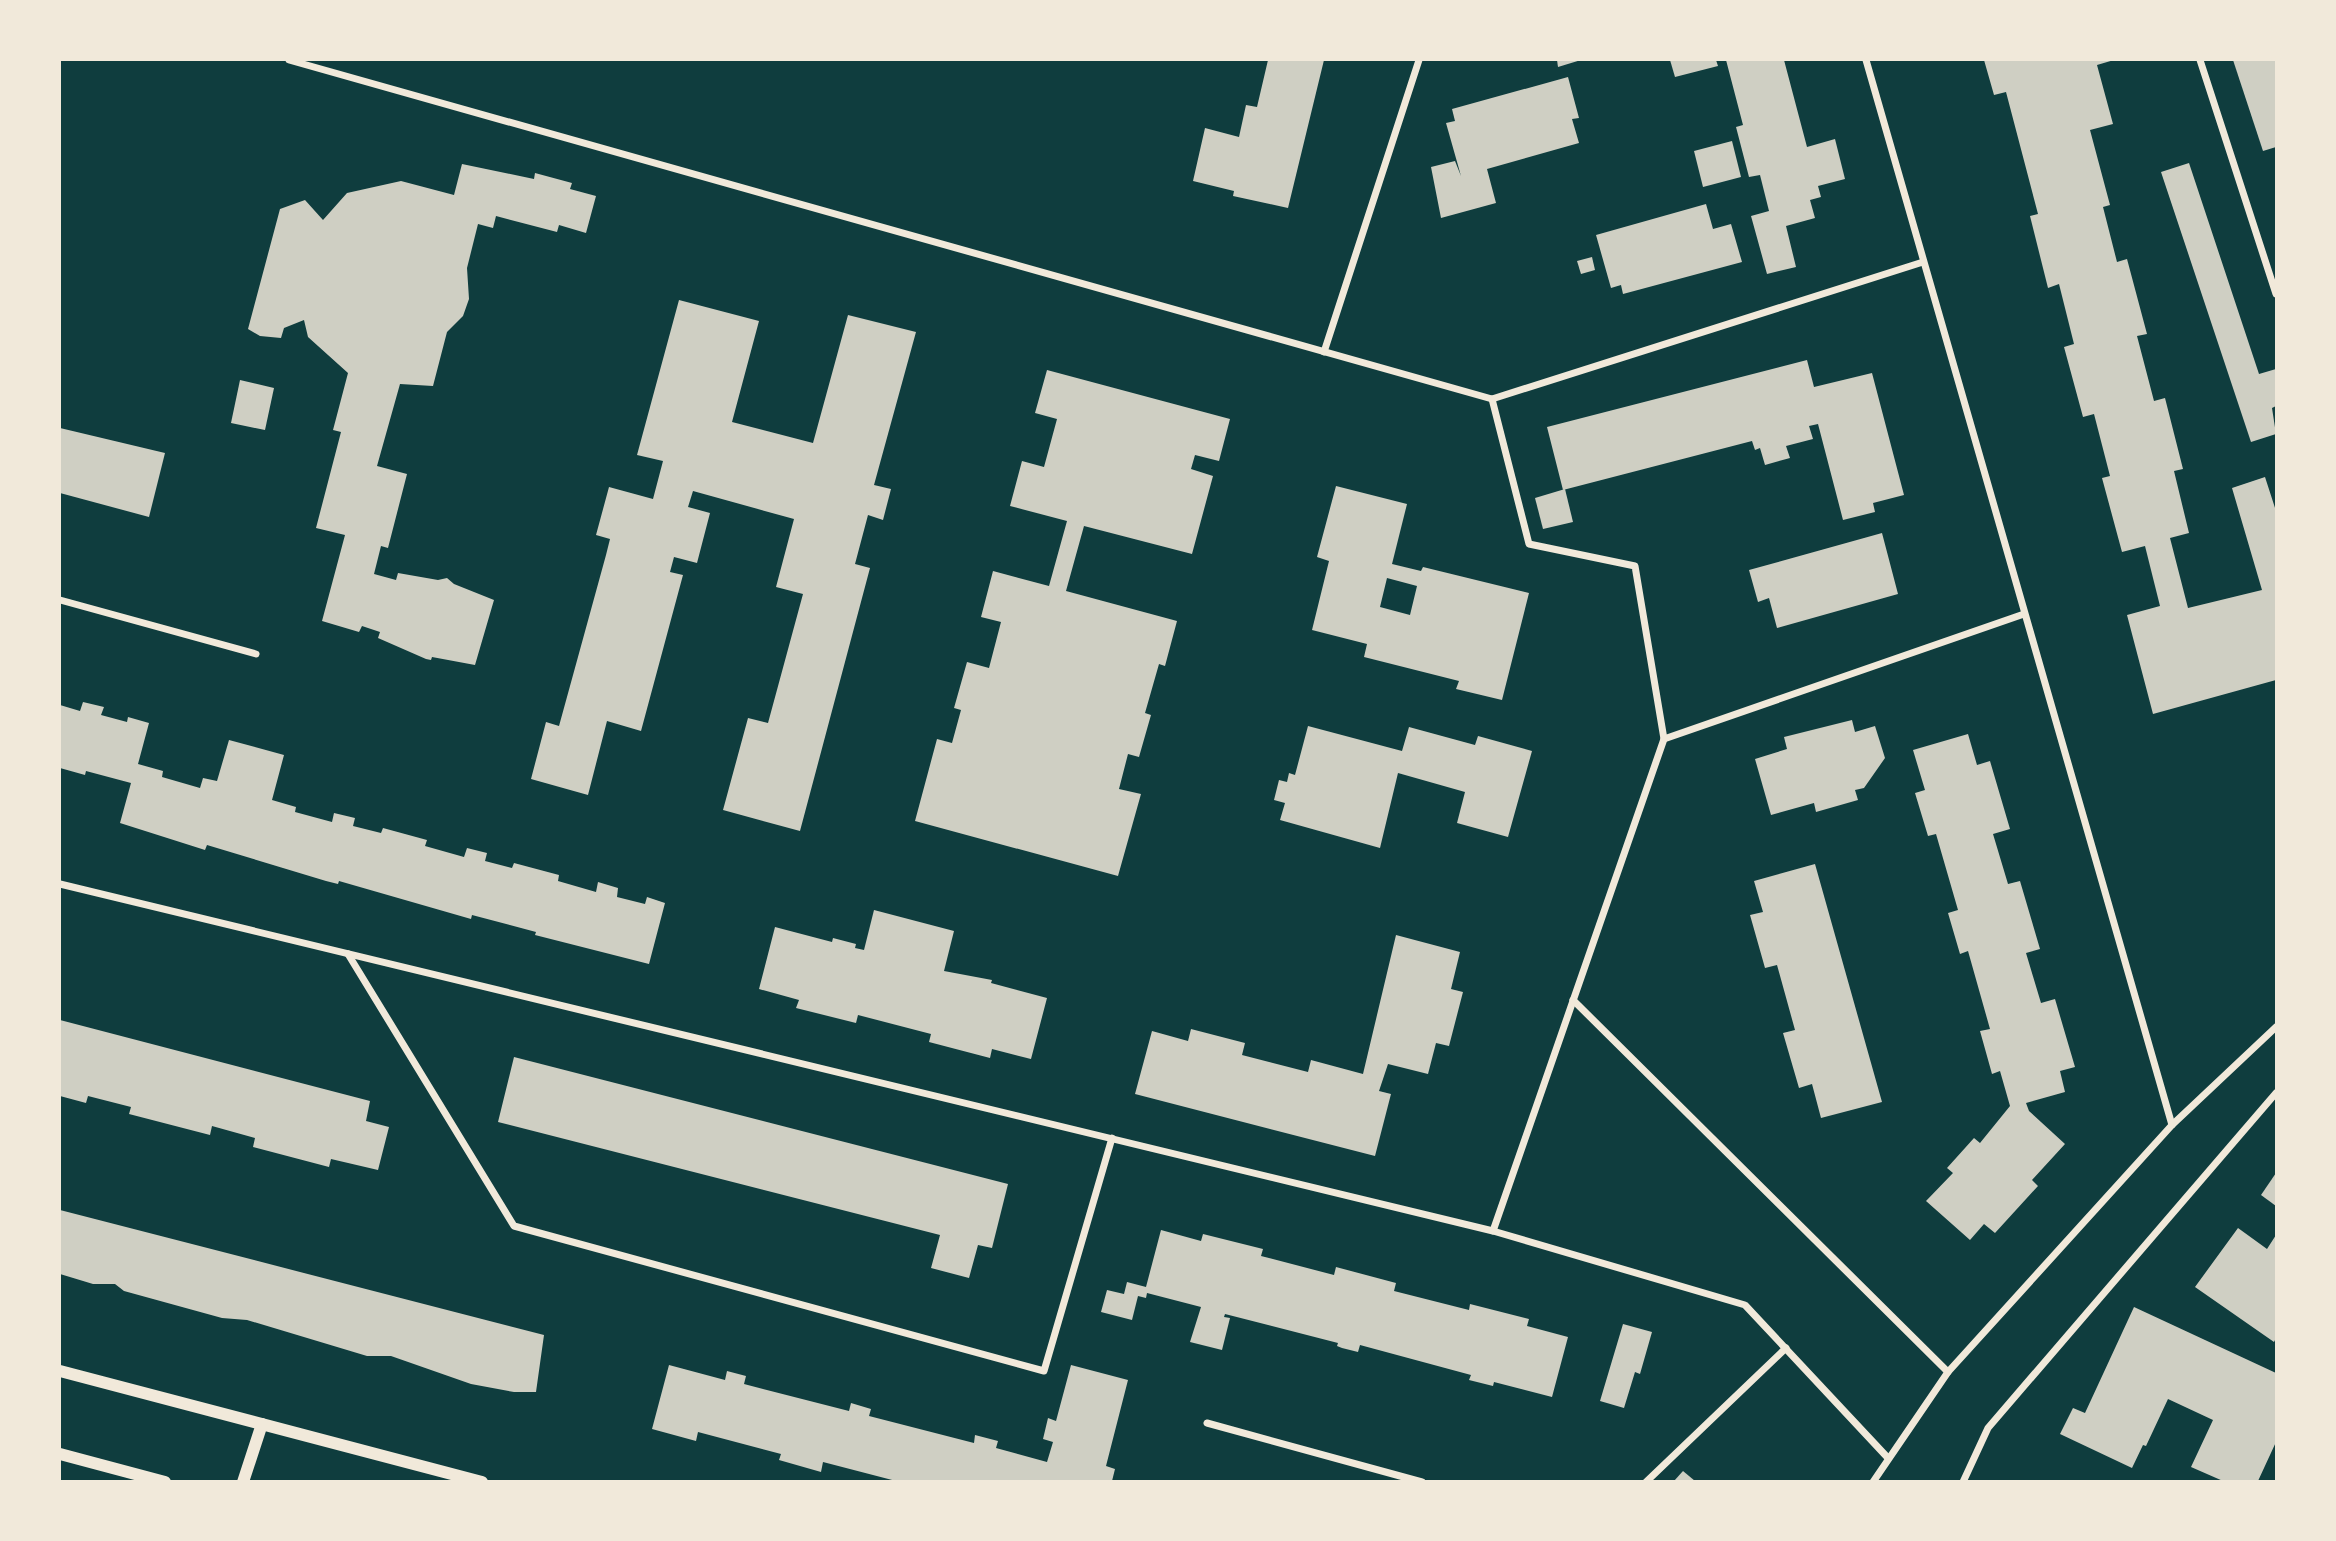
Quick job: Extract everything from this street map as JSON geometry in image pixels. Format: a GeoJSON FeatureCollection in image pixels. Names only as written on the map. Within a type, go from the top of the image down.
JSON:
{"type":"FeatureCollection","features":[{"type":"Feature","properties":{"kind":"street"},"geometry":{"type":"LineString","coordinates":[[289,60],[1492,399],[1923,262]]}},
{"type":"Feature","properties":{"kind":"street"},"geometry":{"type":"LineString","coordinates":[[1324,352],[1419,60]]}},
{"type":"Feature","properties":{"kind":"street"},"geometry":{"type":"LineString","coordinates":[[1867,60],[2172,1125]]}},
{"type":"Feature","properties":{"kind":"street"},"geometry":{"type":"LineString","coordinates":[[2200,60],[2277,293]]}},
{"type":"Feature","properties":{"kind":"street"},"geometry":{"type":"LineString","coordinates":[[1492,399],[1530,544],[1635,566],[1664,739],[1493,1231]]}},
{"type":"Feature","properties":{"kind":"street"},"geometry":{"type":"LineString","coordinates":[[60,600],[256,654]]}},
{"type":"Feature","properties":{"kind":"street"},"geometry":{"type":"LineString","coordinates":[[1664,739],[2024,614]]}},
{"type":"Feature","properties":{"kind":"street"},"geometry":{"type":"LineString","coordinates":[[60,884],[1493,1231],[1745,1305],[1888,1458]]}},
{"type":"Feature","properties":{"kind":"street"},"geometry":{"type":"LineString","coordinates":[[348,954],[514,1226],[1044,1371],[1112,1138]]}},
{"type":"Feature","properties":{"kind":"street"},"geometry":{"type":"LineString","coordinates":[[1573,1000],[1948,1372]]}},
{"type":"Feature","properties":{"kind":"street"},"geometry":{"type":"LineString","coordinates":[[1873,1482],[1948,1372],[2172,1125],[2277,1027]]}},
{"type":"Feature","properties":{"kind":"street"},"geometry":{"type":"LineString","coordinates":[[1963,1482],[1988,1428],[2277,1093]]}},
{"type":"Feature","properties":{"kind":"street"},"geometry":{"type":"LineString","coordinates":[[1646,1482],[1786,1348]]}},
{"type":"Feature","properties":{"kind":"street"},"geometry":{"type":"LineString","coordinates":[[60,1371],[482,1482]]}},
{"type":"Feature","properties":{"kind":"street"},"geometry":{"type":"LineString","coordinates":[[1207,1423],[1422,1482]]}},
{"type":"Feature","properties":{"kind":"street"},"geometry":{"type":"LineString","coordinates":[[243,1482],[262,1424]]}},
{"type":"Feature","properties":{"kind":"street"},"geometry":{"type":"LineString","coordinates":[[60,1454],[165,1482]]}},
{"type":"Feature","properties":{"kind":"building"},"geometry":{"type":"Polygon","coordinates":[[[1268,60],[1324,60],[1288,208],[1233,196],[1234,191],[1193,181],[1205,128],[1239,137],[1246,105],[1257,107],[1268,60]]]}},
{"type":"Feature","properties":{"kind":"building"},"geometry":{"type":"Polygon","coordinates":[[[1557,60],[1581,60],[1558,67],[1557,60]]]}},
{"type":"Feature","properties":{"kind":"building"},"geometry":{"type":"Polygon","coordinates":[[[1670,60],[1716,60],[1718,66],[1675,77],[1670,60]]]}},
{"type":"Feature","properties":{"kind":"building"},"geometry":{"type":"Polygon","coordinates":[[[1726,60],[1784,60],[1807,147],[1835,139],[1845,179],[1818,186],[1821,197],[1810,200],[1815,218],[1786,226],[1796,267],[1767,274],[1751,216],[1769,211],[1760,175],[1749,177],[1736,127],[1743,125],[1726,60]]]}},
{"type":"Feature","properties":{"kind":"building"},"geometry":{"type":"Polygon","coordinates":[[[1984,60],[2114,60],[2097,65],[2113,124],[2090,130],[2110,205],[2103,207],[2117,262],[2127,259],[2147,334],[2137,336],[2154,401],[2165,398],[2183,469],[2174,471],[2189,533],[2170,538],[2188,608],[2262,590],[2232,488],[2265,477],[2276,511],[2276,680],[2153,714],[2127,615],[2160,606],[2145,546],[2122,552],[2102,478],[2110,476],[2094,414],[2083,417],[2064,347],[2074,344],[2059,284],[2048,288],[2030,216],[2038,214],[2006,92],[1994,95],[1984,60]]]}},
{"type":"Feature","properties":{"kind":"building"},"geometry":{"type":"Polygon","coordinates":[[[2233,60],[2276,60],[2276,147],[2263,151],[2233,60]]]}},
{"type":"Feature","properties":{"kind":"building"},"geometry":{"type":"Polygon","coordinates":[[[1568,77],[1579,118],[1572,119],[1579,143],[1487,169],[1496,203],[1441,218],[1431,167],[1455,161],[1461,176],[1446,123],[1455,121],[1452,109],[1568,77]]]}},
{"type":"Feature","properties":{"kind":"building"},"geometry":{"type":"Polygon","coordinates":[[[1732,141],[1741,177],[1703,187],[1694,151],[1732,141]]]}},
{"type":"Feature","properties":{"kind":"building"},"geometry":{"type":"Polygon","coordinates":[[[2189,163],[2259,374],[2276,369],[2276,406],[2272,408],[2276,434],[2251,442],[2161,172],[2189,163]]]}},
{"type":"Feature","properties":{"kind":"building"},"geometry":{"type":"Polygon","coordinates":[[[462,164],[534,179],[535,173],[572,183],[570,189],[596,196],[586,233],[559,225],[557,232],[496,216],[493,228],[478,224],[467,268],[469,299],[463,316],[447,332],[433,386],[400,384],[377,466],[407,474],[388,548],[381,546],[374,574],[396,580],[398,573],[438,580],[447,578],[454,584],[494,600],[475,665],[432,657],[431,660],[426,659],[378,638],[380,632],[362,626],[359,632],[322,621],[345,535],[316,528],[341,432],[333,430],[348,373],[308,337],[304,320],[284,328],[281,338],[260,336],[248,329],[280,209],[305,200],[323,220],[347,193],[401,181],[454,195],[462,164]]]}},
{"type":"Feature","properties":{"kind":"building"},"geometry":{"type":"Polygon","coordinates":[[[1706,204],[1713,229],[1731,224],[1742,262],[1623,294],[1621,285],[1611,288],[1596,235],[1706,204]]]}},
{"type":"Feature","properties":{"kind":"building"},"geometry":{"type":"Polygon","coordinates":[[[1592,257],[1595,270],[1581,274],[1577,261],[1592,257]]]}},
{"type":"Feature","properties":{"kind":"building"},"geometry":{"type":"Polygon","coordinates":[[[679,300],[759,321],[732,422],[813,443],[848,315],[916,332],[874,485],[891,489],[883,520],[868,515],[855,564],[870,568],[800,831],[723,810],[748,718],[768,723],[803,594],[776,587],[794,519],[693,491],[688,507],[710,513],[697,563],[674,557],[670,572],[683,575],[641,731],[607,721],[588,795],[531,779],[546,722],[559,726],[606,555],[610,539],[596,535],[609,487],[653,499],[663,461],[637,455],[679,300]]]}},
{"type":"Feature","properties":{"kind":"building"},"geometry":{"type":"Polygon","coordinates":[[[1807,360],[1814,387],[1872,373],[1904,495],[1873,503],[1875,512],[1843,520],[1818,424],[1809,426],[1813,439],[1786,446],[1790,458],[1765,465],[1760,448],[1755,450],[1752,441],[1563,490],[1547,427],[1807,360]]]}},
{"type":"Feature","properties":{"kind":"building"},"geometry":{"type":"Polygon","coordinates":[[[1047,370],[1230,419],[1219,461],[1195,455],[1191,469],[1213,476],[1192,554],[1084,526],[1066,591],[1177,621],[1165,666],[1159,664],[1145,713],[1151,715],[1139,757],[1128,754],[1119,789],[1141,794],[1118,876],[915,821],[937,739],[952,743],[961,710],[954,708],[967,662],[989,668],[1001,622],[981,617],[993,571],[1049,586],[1067,521],[1010,506],[1022,461],[1044,467],[1057,419],[1035,413],[1047,370]]]}},
{"type":"Feature","properties":{"kind":"building"},"geometry":{"type":"Polygon","coordinates":[[[240,380],[274,388],[265,430],[231,423],[240,380]]]}},
{"type":"Feature","properties":{"kind":"building"},"geometry":{"type":"Polygon","coordinates":[[[60,428],[165,453],[149,517],[60,493],[60,428]]]}},
{"type":"Feature","properties":{"kind":"building"},"geometry":{"type":"Polygon","coordinates":[[[1336,486],[1407,504],[1392,564],[1421,571],[1423,567],[1529,593],[1502,700],[1456,689],[1459,681],[1364,657],[1367,644],[1312,630],[1329,561],[1317,557],[1336,486]],[[1387,578],[1380,607],[1410,615],[1417,586],[1387,578]]]}},
{"type":"Feature","properties":{"kind":"building"},"geometry":{"type":"Polygon","coordinates":[[[1565,489],[1573,522],[1543,529],[1535,498],[1565,489]]]}},
{"type":"Feature","properties":{"kind":"building"},"geometry":{"type":"Polygon","coordinates":[[[1882,533],[1898,594],[1777,628],[1769,598],[1758,602],[1749,570],[1882,533]]]}},
{"type":"Feature","properties":{"kind":"building"},"geometry":{"type":"Polygon","coordinates":[[[83,702],[104,707],[101,715],[127,722],[128,717],[149,723],[138,764],[163,771],[162,777],[200,788],[203,778],[217,781],[229,740],[284,755],[272,800],[296,807],[295,812],[332,822],[334,813],[355,818],[353,826],[381,833],[383,828],[427,840],[425,846],[464,857],[467,848],[487,853],[485,861],[512,868],[514,863],[559,875],[558,881],[596,892],[598,882],[618,888],[617,897],[645,904],[647,897],[665,903],[649,964],[535,935],[536,932],[472,915],[471,919],[339,881],[338,884],[326,881],[207,845],[205,850],[120,823],[131,783],[86,771],[85,775],[60,768],[60,705],[80,711],[83,702]]]}},
{"type":"Feature","properties":{"kind":"building"},"geometry":{"type":"Polygon","coordinates":[[[1852,720],[1855,732],[1875,726],[1885,758],[1864,788],[1855,790],[1858,800],[1816,812],[1814,803],[1771,815],[1755,759],[1787,749],[1784,737],[1852,720]]]}},
{"type":"Feature","properties":{"kind":"building"},"geometry":{"type":"Polygon","coordinates":[[[1308,726],[1402,751],[1409,727],[1475,745],[1478,736],[1532,751],[1508,837],[1457,823],[1465,792],[1398,773],[1380,848],[1280,820],[1285,803],[1274,800],[1279,780],[1287,782],[1289,773],[1295,775],[1308,726]]]}},
{"type":"Feature","properties":{"kind":"building"},"geometry":{"type":"Polygon","coordinates":[[[1968,734],[1977,765],[1990,761],[2010,829],[1993,834],[2008,884],[2020,881],[2040,949],[2026,953],[2041,1003],[2055,999],[2075,1067],[2060,1071],[2065,1092],[2026,1103],[2029,1111],[2065,1144],[2032,1180],[2038,1186],[1995,1233],[1984,1224],[1970,1240],[1926,1201],[1953,1173],[1947,1168],[1974,1138],[1980,1143],[2010,1106],[2000,1071],[1992,1074],[1980,1031],[1990,1029],[1968,951],[1960,954],[1948,913],[1958,910],[1936,834],[1928,836],[1915,793],[1925,790],[1913,750],[1968,734]]]}},
{"type":"Feature","properties":{"kind":"building"},"geometry":{"type":"Polygon","coordinates":[[[1815,864],[1882,1102],[1821,1118],[1812,1084],[1799,1088],[1783,1033],[1795,1030],[1777,965],[1765,968],[1750,915],[1763,912],[1754,881],[1815,864]]]}},
{"type":"Feature","properties":{"kind":"building"},"geometry":{"type":"Polygon","coordinates":[[[874,910],[954,931],[944,971],[992,980],[991,983],[1047,998],[1031,1059],[992,1049],[990,1058],[929,1042],[931,1034],[858,1015],[856,1023],[796,1008],[799,1000],[759,989],[775,927],[832,942],[833,938],[856,944],[855,948],[864,950],[874,910]]]}},
{"type":"Feature","properties":{"kind":"building"},"geometry":{"type":"Polygon","coordinates":[[[1396,935],[1460,952],[1451,989],[1463,992],[1449,1046],[1436,1043],[1428,1074],[1388,1064],[1379,1091],[1391,1094],[1375,1156],[1135,1094],[1152,1031],[1188,1041],[1191,1029],[1245,1043],[1242,1055],[1308,1072],[1311,1060],[1363,1074],[1396,935]]]}},
{"type":"Feature","properties":{"kind":"building"},"geometry":{"type":"Polygon","coordinates":[[[60,1020],[370,1101],[366,1121],[389,1127],[378,1170],[331,1159],[329,1167],[253,1147],[255,1138],[212,1126],[210,1135],[129,1114],[131,1107],[88,1096],[86,1103],[60,1096],[60,1020]]]}},
{"type":"Feature","properties":{"kind":"building"},"geometry":{"type":"Polygon","coordinates":[[[514,1057],[1008,1184],[992,1248],[978,1245],[969,1278],[931,1268],[940,1235],[498,1122],[514,1057]]]}},
{"type":"Feature","properties":{"kind":"building"},"geometry":{"type":"Polygon","coordinates":[[[2276,1173],[2276,1206],[2261,1195],[2276,1173]]]}},
{"type":"Feature","properties":{"kind":"building"},"geometry":{"type":"Polygon","coordinates":[[[60,1210],[544,1335],[536,1392],[514,1392],[471,1384],[391,1356],[367,1356],[247,1320],[222,1318],[124,1291],[115,1284],[93,1284],[60,1274],[60,1210]]]}},
{"type":"Feature","properties":{"kind":"building"},"geometry":{"type":"Polygon","coordinates":[[[2238,1228],[2267,1249],[2276,1235],[2274,1342],[2195,1287],[2238,1228]]]}},
{"type":"Feature","properties":{"kind":"building"},"geometry":{"type":"Polygon","coordinates":[[[1161,1230],[1201,1241],[1203,1234],[1263,1249],[1261,1256],[1334,1275],[1336,1267],[1396,1283],[1394,1291],[1469,1310],[1470,1304],[1529,1319],[1527,1326],[1568,1337],[1552,1397],[1494,1382],[1493,1386],[1469,1380],[1471,1375],[1360,1345],[1358,1352],[1342,1348],[1337,1346],[1338,1343],[1225,1314],[1224,1317],[1230,1318],[1222,1350],[1190,1342],[1201,1307],[1147,1293],[1146,1298],[1138,1296],[1132,1320],[1101,1312],[1107,1290],[1124,1294],[1127,1282],[1146,1287],[1161,1230]]]}},
{"type":"Feature","properties":{"kind":"building"},"geometry":{"type":"Polygon","coordinates":[[[2134,1307],[2276,1373],[2276,1442],[2258,1481],[2223,1481],[2191,1467],[2213,1420],[2168,1399],[2146,1446],[2143,1445],[2132,1468],[2060,1434],[2073,1408],[2085,1413],[2134,1307]]]}},
{"type":"Feature","properties":{"kind":"building"},"geometry":{"type":"Polygon","coordinates":[[[1623,1324],[1652,1332],[1640,1374],[1635,1372],[1624,1408],[1600,1401],[1623,1324]]]}},
{"type":"Feature","properties":{"kind":"building"},"geometry":{"type":"Polygon","coordinates":[[[669,1365],[725,1380],[727,1371],[746,1376],[744,1384],[849,1411],[851,1403],[871,1409],[869,1416],[974,1443],[975,1435],[998,1441],[996,1448],[1047,1462],[1053,1442],[1043,1439],[1048,1418],[1056,1421],[1071,1365],[1128,1380],[1106,1466],[1115,1469],[1112,1481],[896,1481],[823,1462],[821,1472],[779,1460],[781,1454],[698,1432],[696,1441],[652,1429],[669,1365]]]}},
{"type":"Feature","properties":{"kind":"building"},"geometry":{"type":"Polygon","coordinates":[[[1683,1471],[1695,1481],[1674,1481],[1683,1471]]]}}]}
